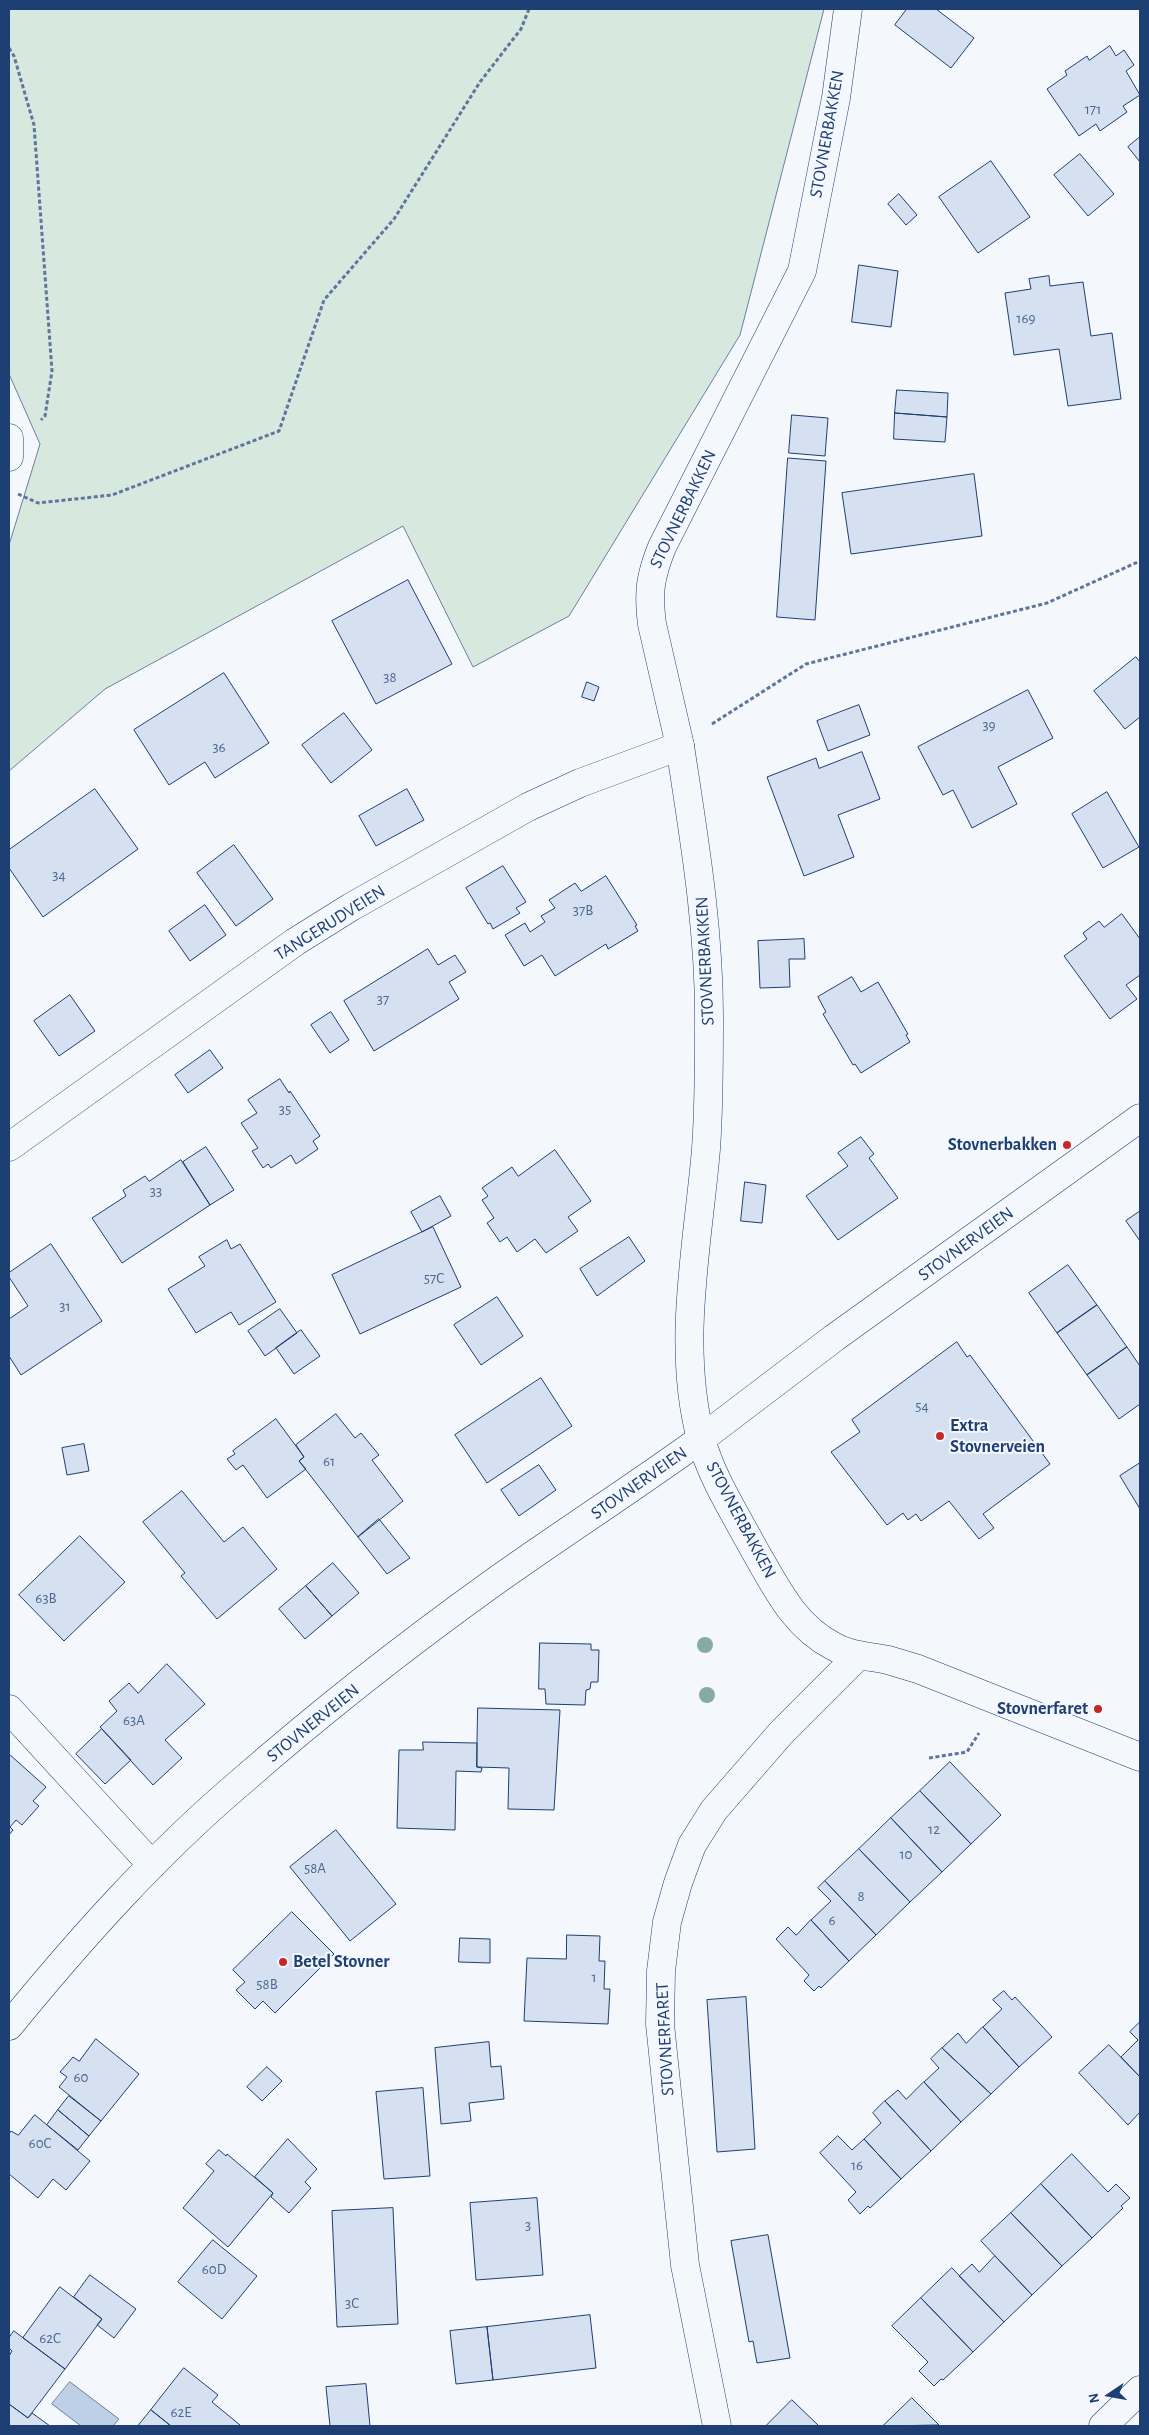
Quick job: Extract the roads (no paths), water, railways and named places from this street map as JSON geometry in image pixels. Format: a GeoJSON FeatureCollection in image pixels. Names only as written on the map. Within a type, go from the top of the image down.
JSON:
{"type":"FeatureCollection","features":[{"type":"Feature","properties":{"kind":"street","name":"STOVNERBAKKEN"},"geometry":{"type":"LineString","coordinates":[[848,9],[836,98],[802,271],[662,547],[652,573],[650,604],[652,624],[680,746],[702,900],[710,1021],[706,1146],[690,1313],[691,1371],[694,1404],[701,1439],[714,1477],[789,1609],[812,1632],[834,1647],[858,1656],[888,1660],[918,1669],[1140,1757]]}},
{"type":"Feature","properties":{"kind":"street","name":"TANGERUDVEIEN"},"geometry":{"type":"LineString","coordinates":[[9,1147],[295,942],[351,907],[528,807],[580,783],[680,746]]}},
{"type":"Feature","properties":{"kind":"street","name":"STOVNERVEIEN"},"geometry":{"type":"LineString","coordinates":[[9,2026],[55,1970],[152,1865],[241,1781],[408,1647],[491,1585],[701,1439],[834,1338],[1140,1118]]}},
{"type":"Feature","properties":{"kind":"street","name":"STOVNERFARET"},"geometry":{"type":"LineString","coordinates":[[717,2426],[685,2265],[660,2024],[661,1971],[668,1922],[678,1883],[692,1845],[714,1810],[781,1733],[858,1656]]}},
{"type":"Feature","properties":{"kind":"street"},"geometry":{"type":"LineString","coordinates":[[9,1709],[152,1865]]}},
{"type":"Feature","properties":{"kind":"street"},"geometry":{"type":"LineString","coordinates":[[1103,2426],[1140,2390]]}},
{"type":"Feature","properties":{"kind":"water"},"geometry":{"type":"Polygon","coordinates":[[[70,2382],[119,2419],[113,2426],[81,2426],[52,2404],[70,2382]]]}},
{"type":"Feature","properties":{"kind":"place","name":"Stovnerbakken"},"geometry":{"type":"Point","coordinates":[1067,1145]}},
{"type":"Feature","properties":{"kind":"place","name":"Extra Stovnerveien"},"geometry":{"type":"Point","coordinates":[940,1436]}},
{"type":"Feature","properties":{"kind":"place","name":"Stovnerfaret"},"geometry":{"type":"Point","coordinates":[1098,1709]}},
{"type":"Feature","properties":{"kind":"place","name":"Betel Stovner"},"geometry":{"type":"Point","coordinates":[283,1962]}}]}
